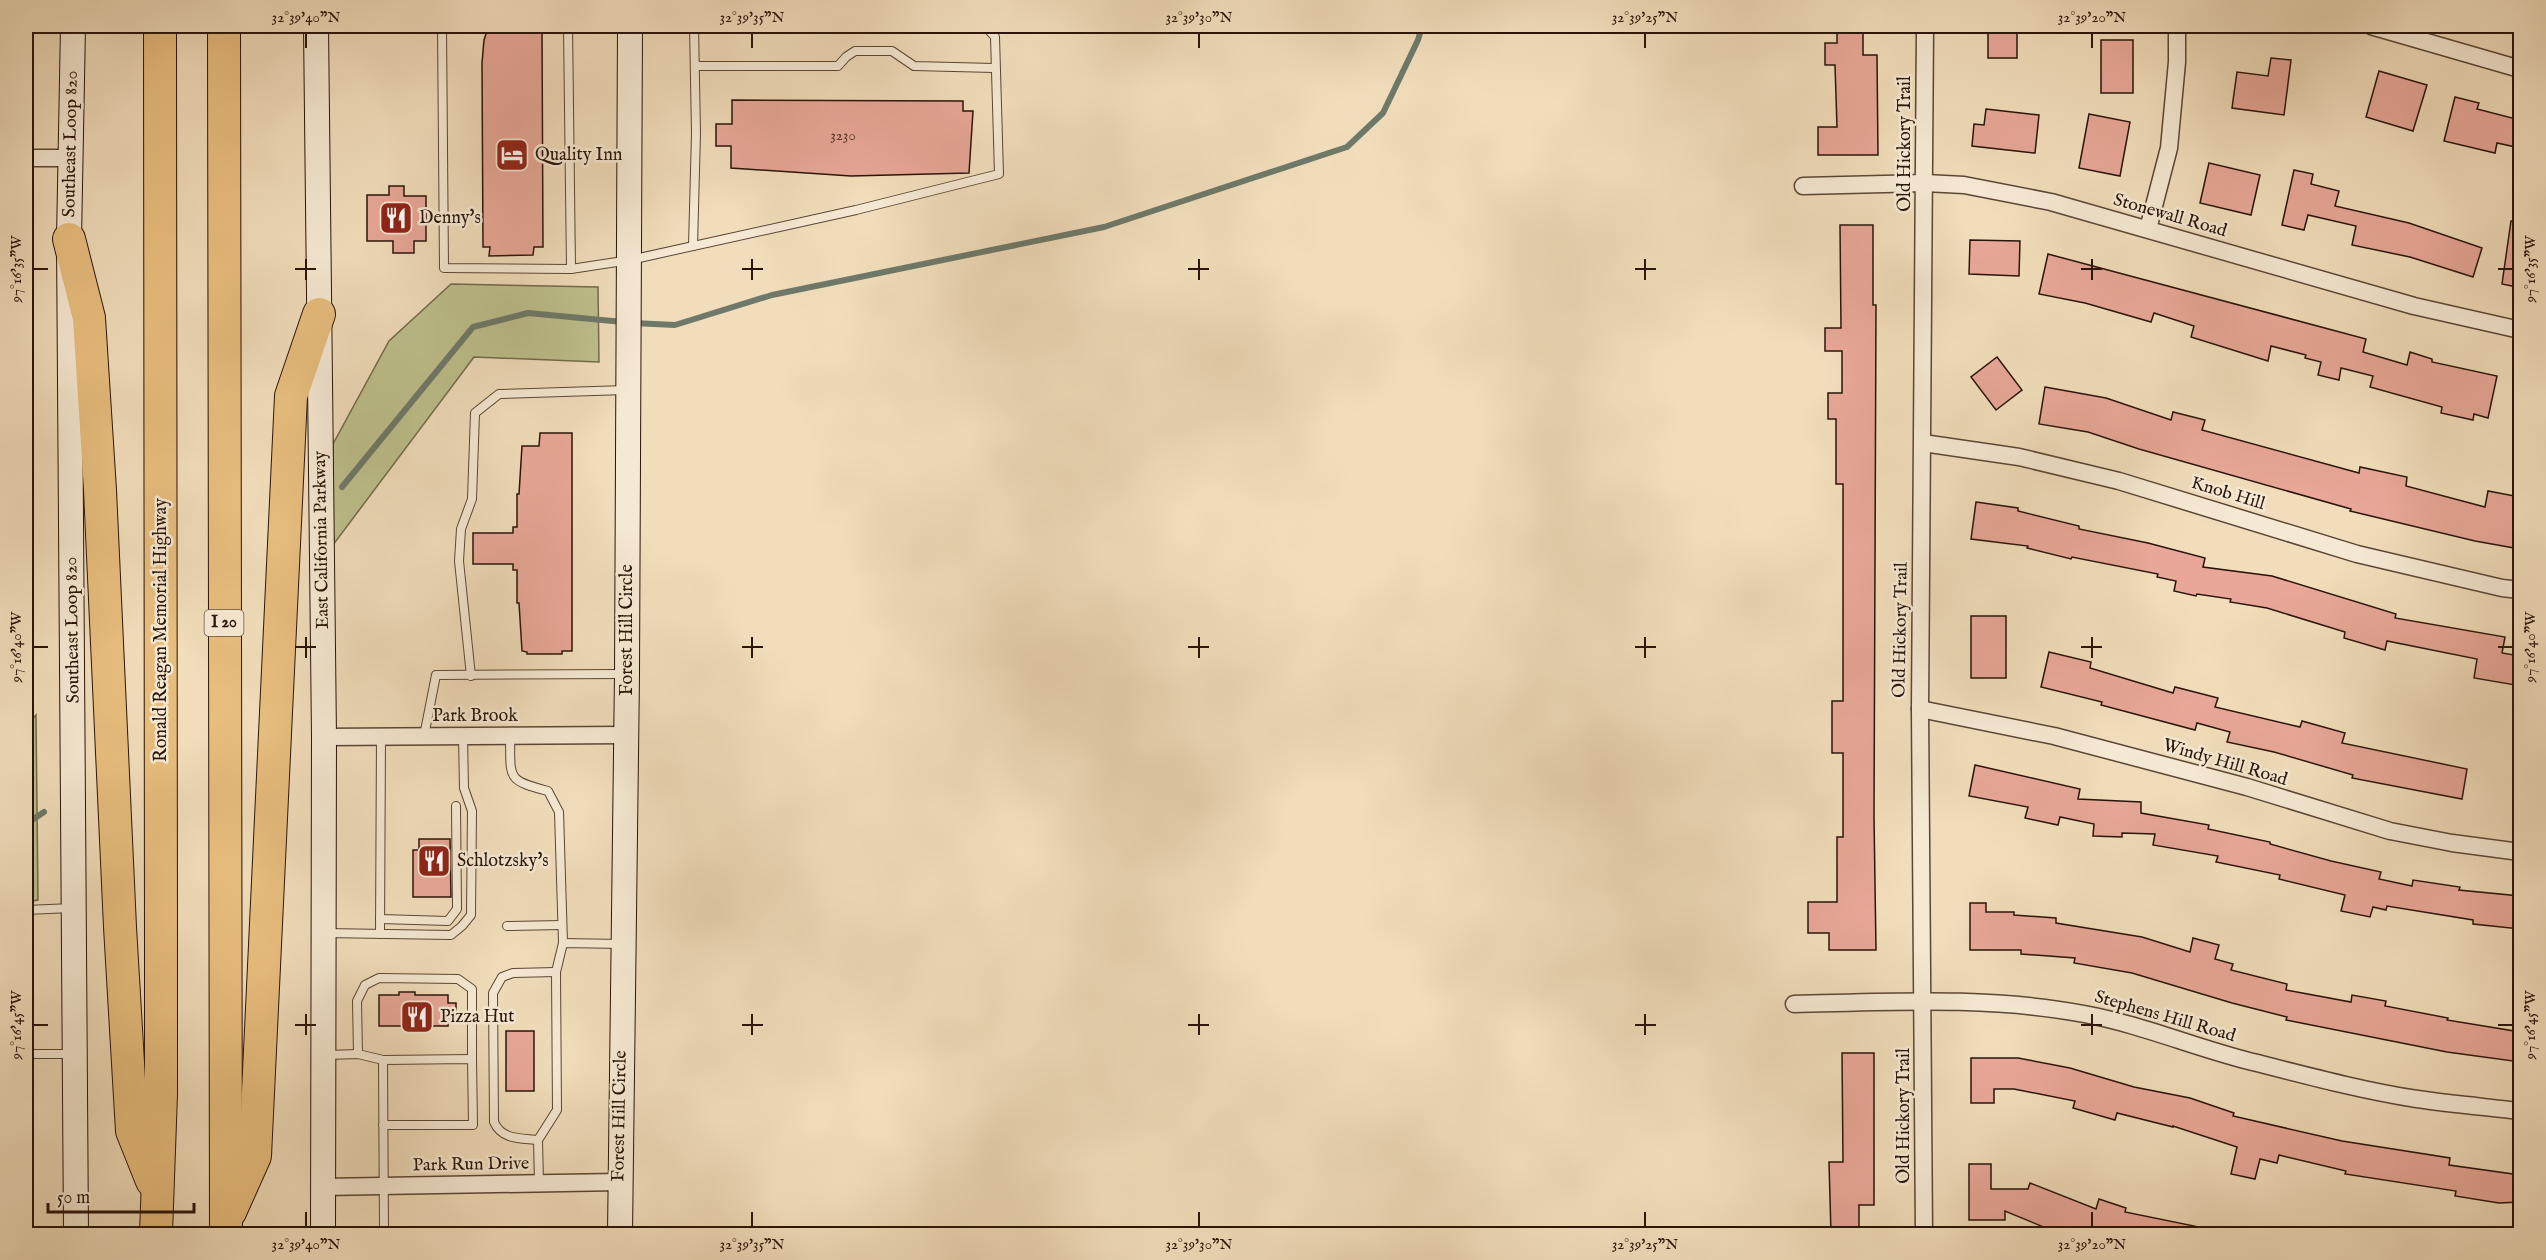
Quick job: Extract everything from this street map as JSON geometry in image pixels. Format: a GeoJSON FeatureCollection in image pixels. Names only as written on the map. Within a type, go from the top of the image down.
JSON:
{"type":"FeatureCollection","features":[{"type":"Feature","properties":{"kind":"highway","name":"Ronald Reagan Memorial Highway"},"geometry":{"type":"LineString","coordinates":[[156,1234],[161,1094],[160,26]]}},
{"type":"Feature","properties":{"kind":"highway","name":"I 20"},"geometry":{"type":"LineString","coordinates":[[224,26],[226,1228]]}},
{"type":"Feature","properties":{"kind":"highway"},"geometry":{"type":"LineString","coordinates":[[69,239],[89,318],[100,490],[120,927],[132,1131],[156,1192]]}},
{"type":"Feature","properties":{"kind":"highway"},"geometry":{"type":"LineString","coordinates":[[226,1228],[255,1156],[291,396],[318,314]]}},
{"type":"Feature","properties":{"kind":"main road","name":"Southeast Loop 820"},"geometry":{"type":"LineString","coordinates":[[72,26],[69,239],[76,1234]]}},
{"type":"Feature","properties":{"kind":"main road","name":"East California Parkway"},"geometry":{"type":"LineString","coordinates":[[316,26],[324,736],[323,1234]]}},
{"type":"Feature","properties":{"kind":"main road","name":"Forest Hill Circle"},"geometry":{"type":"LineString","coordinates":[[620,1234],[627,674],[630,26]]}},
{"type":"Feature","properties":{"kind":"street","name":"Old Hickory Trail"},"geometry":{"type":"LineString","coordinates":[[1924,1234],[1920,709],[1925,26]]}},
{"type":"Feature","properties":{"kind":"street"},"geometry":{"type":"LineString","coordinates":[[2148,229],[2169,148],[2177,62],[2177,26]]}},
{"type":"Feature","properties":{"kind":"street"},"geometry":{"type":"LineString","coordinates":[[2371,26],[2520,69]]}},
{"type":"Feature","properties":{"kind":"street"},"geometry":{"type":"LineString","coordinates":[[26,158],[71,158]]}},
{"type":"Feature","properties":{"kind":"street","name":"Stonewall Road"},"geometry":{"type":"LineString","coordinates":[[1803,186],[1925,183],[1964,185],[2050,202],[2414,306],[2520,330]]}},
{"type":"Feature","properties":{"kind":"street","name":"Knob Hill"},"geometry":{"type":"LineString","coordinates":[[1923,443],[2019,457],[2119,481],[2356,554],[2502,588],[2520,590]]}},
{"type":"Feature","properties":{"kind":"street","name":"Windy Hill Road"},"geometry":{"type":"LineString","coordinates":[[1920,709],[2054,736],[2247,787],[2390,831],[2452,843],[2520,852]]}},
{"type":"Feature","properties":{"kind":"street","name":"Park Brook"},"geometry":{"type":"LineString","coordinates":[[324,736],[626,735]]}},
{"type":"Feature","properties":{"kind":"street","name":"Stephens Hill Road"},"geometry":{"type":"LineString","coordinates":[[1794,1004],[1924,1001],[2038,1007],[2085,1014],[2142,1028],[2243,1059],[2372,1090],[2520,1111]]}},
{"type":"Feature","properties":{"kind":"street","name":"Park Run Drive"},"geometry":{"type":"LineString","coordinates":[[323,1187],[619,1182]]}},
{"type":"Feature","properties":{"kind":"lane"},"geometry":{"type":"LineString","coordinates":[[442,26],[444,268],[571,269],[630,260],[999,174],[994,68],[995,37],[985,26]]}},
{"type":"Feature","properties":{"kind":"lane"},"geometry":{"type":"LineString","coordinates":[[571,269],[568,26],[654,26]]}},
{"type":"Feature","properties":{"kind":"lane"},"geometry":{"type":"LineString","coordinates":[[693,246],[694,26]]}},
{"type":"Feature","properties":{"kind":"lane"},"geometry":{"type":"LineString","coordinates":[[695,66],[838,66],[855,51],[892,51],[914,66],[994,68]]}},
{"type":"Feature","properties":{"kind":"lane"},"geometry":{"type":"LineString","coordinates":[[471,676],[459,561],[461,529],[472,500],[475,414],[499,394],[628,390]]}},
{"type":"Feature","properties":{"kind":"lane"},"geometry":{"type":"LineString","coordinates":[[424,736],[436,675],[627,674]]}},
{"type":"Feature","properties":{"kind":"lane"},"geometry":{"type":"LineString","coordinates":[[380,934],[381,736]]}},
{"type":"Feature","properties":{"kind":"lane"},"geometry":{"type":"LineString","coordinates":[[324,933],[451,934],[471,915],[472,811],[464,788],[463,736]]}},
{"type":"Feature","properties":{"kind":"lane"},"geometry":{"type":"LineString","coordinates":[[510,736],[511,771],[520,784],[548,791],[559,812],[563,943],[556,972],[557,1110],[538,1140],[539,1183]]}},
{"type":"Feature","properties":{"kind":"lane"},"geometry":{"type":"LineString","coordinates":[[380,919],[448,921],[453,915],[457,909],[456,806]]}},
{"type":"Feature","properties":{"kind":"lane"},"geometry":{"type":"LineString","coordinates":[[26,910],[75,908]]}},
{"type":"Feature","properties":{"kind":"lane"},"geometry":{"type":"LineString","coordinates":[[507,926],[562,925]]}},
{"type":"Feature","properties":{"kind":"lane"},"geometry":{"type":"LineString","coordinates":[[563,943],[623,944]]}},
{"type":"Feature","properties":{"kind":"lane"},"geometry":{"type":"LineString","coordinates":[[538,1140],[505,1137],[497,1130],[494,1122],[493,993],[502,977],[513,973],[556,972]]}},
{"type":"Feature","properties":{"kind":"lane"},"geometry":{"type":"LineString","coordinates":[[358,1054],[357,1001],[365,985],[379,978],[458,979],[472,989],[473,1125],[383,1125]]}},
{"type":"Feature","properties":{"kind":"lane"},"geometry":{"type":"LineString","coordinates":[[26,1054],[76,1054]]}},
{"type":"Feature","properties":{"kind":"lane"},"geometry":{"type":"LineString","coordinates":[[323,1055],[358,1054],[383,1060],[472,1059]]}},
{"type":"Feature","properties":{"kind":"lane"},"geometry":{"type":"LineString","coordinates":[[383,1060],[384,1234]]}},
{"type":"Feature","properties":{"kind":"green space"},"geometry":{"type":"Polygon","coordinates":[[[451,284],[598,287],[599,362],[474,357],[330,549],[333,444],[389,341],[451,284]]]}},
{"type":"Feature","properties":{"kind":"green space"},"geometry":{"type":"Polygon","coordinates":[[[36,715],[38,900],[26,902],[26,726],[36,715]]]}},
{"type":"Feature","properties":{"kind":"building"},"geometry":{"type":"Polygon","coordinates":[[[1988,26],[2017,26],[2017,58],[1988,58],[1988,26]]]}},
{"type":"Feature","properties":{"kind":"building","name":"Quality Inn"},"geometry":{"type":"Polygon","coordinates":[[[503,27],[502,31],[542,30],[543,247],[534,247],[533,255],[489,256],[490,247],[483,247],[482,63],[484,40],[488,28],[503,27]]]}},
{"type":"Feature","properties":{"kind":"building"},"geometry":{"type":"Polygon","coordinates":[[[1837,27],[1863,27],[1863,55],[1877,55],[1878,155],[1818,155],[1818,127],[1837,127],[1835,65],[1825,65],[1825,43],[1837,43],[1837,27]]]}},
{"type":"Feature","properties":{"kind":"building"},"geometry":{"type":"Polygon","coordinates":[[[2101,40],[2133,40],[2133,93],[2101,93],[2101,40]]]}},
{"type":"Feature","properties":{"kind":"building"},"geometry":{"type":"Polygon","coordinates":[[[2271,58],[2291,60],[2284,115],[2232,108],[2237,72],[2268,76],[2271,58]]]}},
{"type":"Feature","properties":{"kind":"building"},"geometry":{"type":"Polygon","coordinates":[[[2379,71],[2427,85],[2413,131],[2366,117],[2379,71]]]}},
{"type":"Feature","properties":{"kind":"building"},"geometry":{"type":"Polygon","coordinates":[[[2455,97],[2479,103],[2477,109],[2520,120],[2520,148],[2497,143],[2495,153],[2444,141],[2455,97]]]}},
{"type":"Feature","properties":{"kind":"building"},"geometry":{"type":"Polygon","coordinates":[[[732,100],[963,101],[963,111],[973,111],[969,173],[851,176],[731,168],[731,146],[716,146],[716,124],[732,124],[732,100]]]}},
{"type":"Feature","properties":{"kind":"building"},"geometry":{"type":"Polygon","coordinates":[[[1986,109],[2039,115],[2035,153],[1972,146],[1974,124],[1984,125],[1986,109]]]}},
{"type":"Feature","properties":{"kind":"building"},"geometry":{"type":"Polygon","coordinates":[[[2089,114],[2130,122],[2120,176],[2079,168],[2089,114]]]}},
{"type":"Feature","properties":{"kind":"building"},"geometry":{"type":"Polygon","coordinates":[[[2209,163],[2260,175],[2251,215],[2200,203],[2209,163]]]}},
{"type":"Feature","properties":{"kind":"building"},"geometry":{"type":"Polygon","coordinates":[[[2294,170],[2313,174],[2311,184],[2339,191],[2335,206],[2409,223],[2482,248],[2473,277],[2410,257],[2352,245],[2356,226],[2308,215],[2304,230],[2282,225],[2294,170]]]}},
{"type":"Feature","properties":{"kind":"building","name":"Denny's"},"geometry":{"type":"Polygon","coordinates":[[[389,186],[404,186],[404,196],[426,196],[426,241],[414,241],[414,253],[393,253],[393,241],[367,241],[367,195],[389,195],[389,186]]]}},
{"type":"Feature","properties":{"kind":"building"},"geometry":{"type":"Polygon","coordinates":[[[2511,221],[2520,221],[2520,283],[2517,287],[2502,284],[2511,221]]]}},
{"type":"Feature","properties":{"kind":"building"},"geometry":{"type":"Polygon","coordinates":[[[1840,225],[1873,225],[1873,305],[1876,305],[1874,817],[1876,950],[1829,950],[1829,933],[1808,933],[1808,902],[1837,902],[1837,837],[1843,837],[1843,753],[1832,753],[1832,701],[1843,701],[1843,484],[1836,484],[1836,419],[1828,419],[1828,393],[1842,393],[1842,351],[1825,351],[1825,328],[1841,328],[1840,225]]]}},
{"type":"Feature","properties":{"kind":"building"},"geometry":{"type":"Polygon","coordinates":[[[1970,240],[2020,241],[2019,276],[1969,274],[1970,240]]]}},
{"type":"Feature","properties":{"kind":"building"},"geometry":{"type":"Polygon","coordinates":[[[2048,254],[2366,339],[2363,352],[2407,365],[2410,352],[2432,359],[2432,362],[2497,376],[2488,418],[2474,414],[2473,420],[2441,413],[2442,407],[2370,387],[2373,376],[2341,368],[2339,380],[2318,375],[2321,362],[2305,358],[2306,355],[2271,346],[2268,361],[2191,337],[2194,326],[2154,313],[2151,322],[2085,303],[2039,294],[2048,254]]]}},
{"type":"Feature","properties":{"kind":"building"},"geometry":{"type":"Polygon","coordinates":[[[1997,357],[2022,390],[1996,410],[1971,377],[1997,357]]]}},
{"type":"Feature","properties":{"kind":"building"},"geometry":{"type":"Polygon","coordinates":[[[2045,387],[2106,398],[2171,420],[2173,412],[2205,420],[2202,430],[2359,473],[2360,467],[2407,477],[2406,486],[2485,507],[2488,491],[2520,497],[2518,511],[2520,511],[2520,549],[2475,541],[2350,511],[2351,509],[2139,449],[2088,432],[2039,424],[2045,387]]]}},
{"type":"Feature","properties":{"kind":"building"},"geometry":{"type":"Polygon","coordinates":[[[540,433],[572,433],[572,651],[562,651],[562,654],[527,654],[522,651],[519,603],[517,603],[517,570],[513,570],[513,564],[473,564],[473,533],[513,533],[513,527],[517,527],[517,494],[519,494],[522,446],[539,446],[540,433]]]}},
{"type":"Feature","properties":{"kind":"building"},"geometry":{"type":"Polygon","coordinates":[[[1976,502],[2018,508],[2018,511],[2079,526],[2079,529],[2148,543],[2205,558],[2203,567],[2272,576],[2396,614],[2395,618],[2505,637],[2502,653],[2520,656],[2515,685],[2474,678],[2477,659],[2387,641],[2385,650],[2344,638],[2345,632],[2267,608],[2230,602],[2231,599],[2197,594],[2196,596],[2174,591],[2176,581],[2157,577],[2158,574],[2072,557],[2071,559],[2027,548],[2028,546],[1971,539],[1976,502]]]}},
{"type":"Feature","properties":{"kind":"building"},"geometry":{"type":"Polygon","coordinates":[[[1971,616],[2006,616],[2006,678],[1971,678],[1971,616]]]}},
{"type":"Feature","properties":{"kind":"building"},"geometry":{"type":"Polygon","coordinates":[[[2049,652],[2091,662],[2090,668],[2173,693],[2175,687],[2218,698],[2215,707],[2300,727],[2302,721],[2345,733],[2342,743],[2467,769],[2462,799],[2352,778],[2353,775],[2274,752],[2227,742],[2230,732],[2197,723],[2195,730],[2101,705],[2102,702],[2041,687],[2049,652]]]}},
{"type":"Feature","properties":{"kind":"building"},"geometry":{"type":"Polygon","coordinates":[[[1975,765],[2080,789],[2078,799],[2141,802],[2141,813],[2209,825],[2208,829],[2270,842],[2270,844],[2331,861],[2381,872],[2379,879],[2412,886],[2413,880],[2460,887],[2459,890],[2520,896],[2520,929],[2473,924],[2473,920],[2387,906],[2386,910],[2373,907],[2370,917],[2341,911],[2345,895],[2279,879],[2280,875],[2216,862],[2218,856],[2153,845],[2155,834],[2122,833],[2122,837],[2093,836],[2094,824],[2060,817],[2058,825],[2025,818],[2028,807],[1969,796],[1975,765]]]}},
{"type":"Feature","properties":{"kind":"building"},"geometry":{"type":"Polygon","coordinates":[[[419,839],[450,839],[451,897],[413,897],[413,850],[419,850],[419,839]]]}},
{"type":"Feature","properties":{"kind":"building"},"geometry":{"type":"Polygon","coordinates":[[[1970,903],[1986,903],[1986,912],[2014,912],[2014,915],[2056,918],[2056,923],[2142,937],[2190,952],[2193,938],[2219,945],[2215,959],[2233,964],[2231,970],[2287,984],[2286,990],[2351,1002],[2352,995],[2386,1001],[2385,1006],[2448,1018],[2447,1020],[2520,1032],[2520,1062],[2447,1052],[2286,1020],[2287,1017],[2132,973],[2074,963],[2075,958],[2021,954],[2021,950],[1970,950],[1970,903]]]}},
{"type":"Feature","properties":{"kind":"building"},"geometry":{"type":"Polygon","coordinates":[[[399,992],[415,992],[415,995],[448,995],[448,1003],[456,1003],[456,1021],[448,1021],[448,1026],[379,1026],[379,995],[399,995],[399,992]]]}},
{"type":"Feature","properties":{"kind":"building"},"geometry":{"type":"Polygon","coordinates":[[[506,1031],[534,1031],[534,1091],[506,1091],[506,1031]]]}},
{"type":"Feature","properties":{"kind":"building"},"geometry":{"type":"Polygon","coordinates":[[[1842,1053],[1874,1053],[1874,1205],[1859,1205],[1859,1234],[1831,1234],[1829,1162],[1843,1162],[1842,1053]]]}},
{"type":"Feature","properties":{"kind":"building"},"geometry":{"type":"Polygon","coordinates":[[[1971,1058],[2018,1058],[2070,1068],[2134,1087],[2190,1098],[2234,1113],[2233,1116],[2342,1141],[2450,1158],[2449,1165],[2520,1175],[2520,1202],[2499,1203],[2455,1196],[2456,1191],[2345,1174],[2346,1171],[2279,1155],[2277,1163],[2260,1159],[2255,1179],[2231,1174],[2237,1147],[2173,1126],[2117,1113],[2115,1120],[2073,1108],[2075,1101],[2014,1089],[1994,1089],[1994,1103],[1971,1103],[1971,1058]]]}},
{"type":"Feature","properties":{"kind":"building"},"geometry":{"type":"Polygon","coordinates":[[[1969,1164],[1991,1164],[1991,1189],[2028,1189],[2030,1183],[2096,1209],[2099,1199],[2126,1208],[2125,1212],[2199,1227],[2198,1234],[2074,1234],[2059,1229],[2058,1233],[2005,1211],[2005,1220],[1969,1220],[1969,1164]]]}},
{"type":"Feature","properties":{"kind":"waterway"},"geometry":{"type":"LineString","coordinates":[[633,323],[675,325],[772,295],[1104,227],[1347,147],[1383,113],[1418,40],[1422,26]]}},
{"type":"Feature","properties":{"kind":"waterway"},"geometry":{"type":"LineString","coordinates":[[342,487],[473,327],[528,313],[623,322]]}},
{"type":"Feature","properties":{"kind":"waterway"},"geometry":{"type":"LineString","coordinates":[[26,824],[44,812]]}},
{"type":"Feature","properties":{"kind":"place","name":"Quality Inn"},"geometry":{"type":"Point","coordinates":[512,155]}},
{"type":"Feature","properties":{"kind":"place","name":"Denny's"},"geometry":{"type":"Point","coordinates":[396,218]}},
{"type":"Feature","properties":{"kind":"place","name":"Schlotzsky's"},"geometry":{"type":"Point","coordinates":[434,861]}},
{"type":"Feature","properties":{"kind":"place","name":"Pizza Hut"},"geometry":{"type":"Point","coordinates":[417,1017]}}]}
